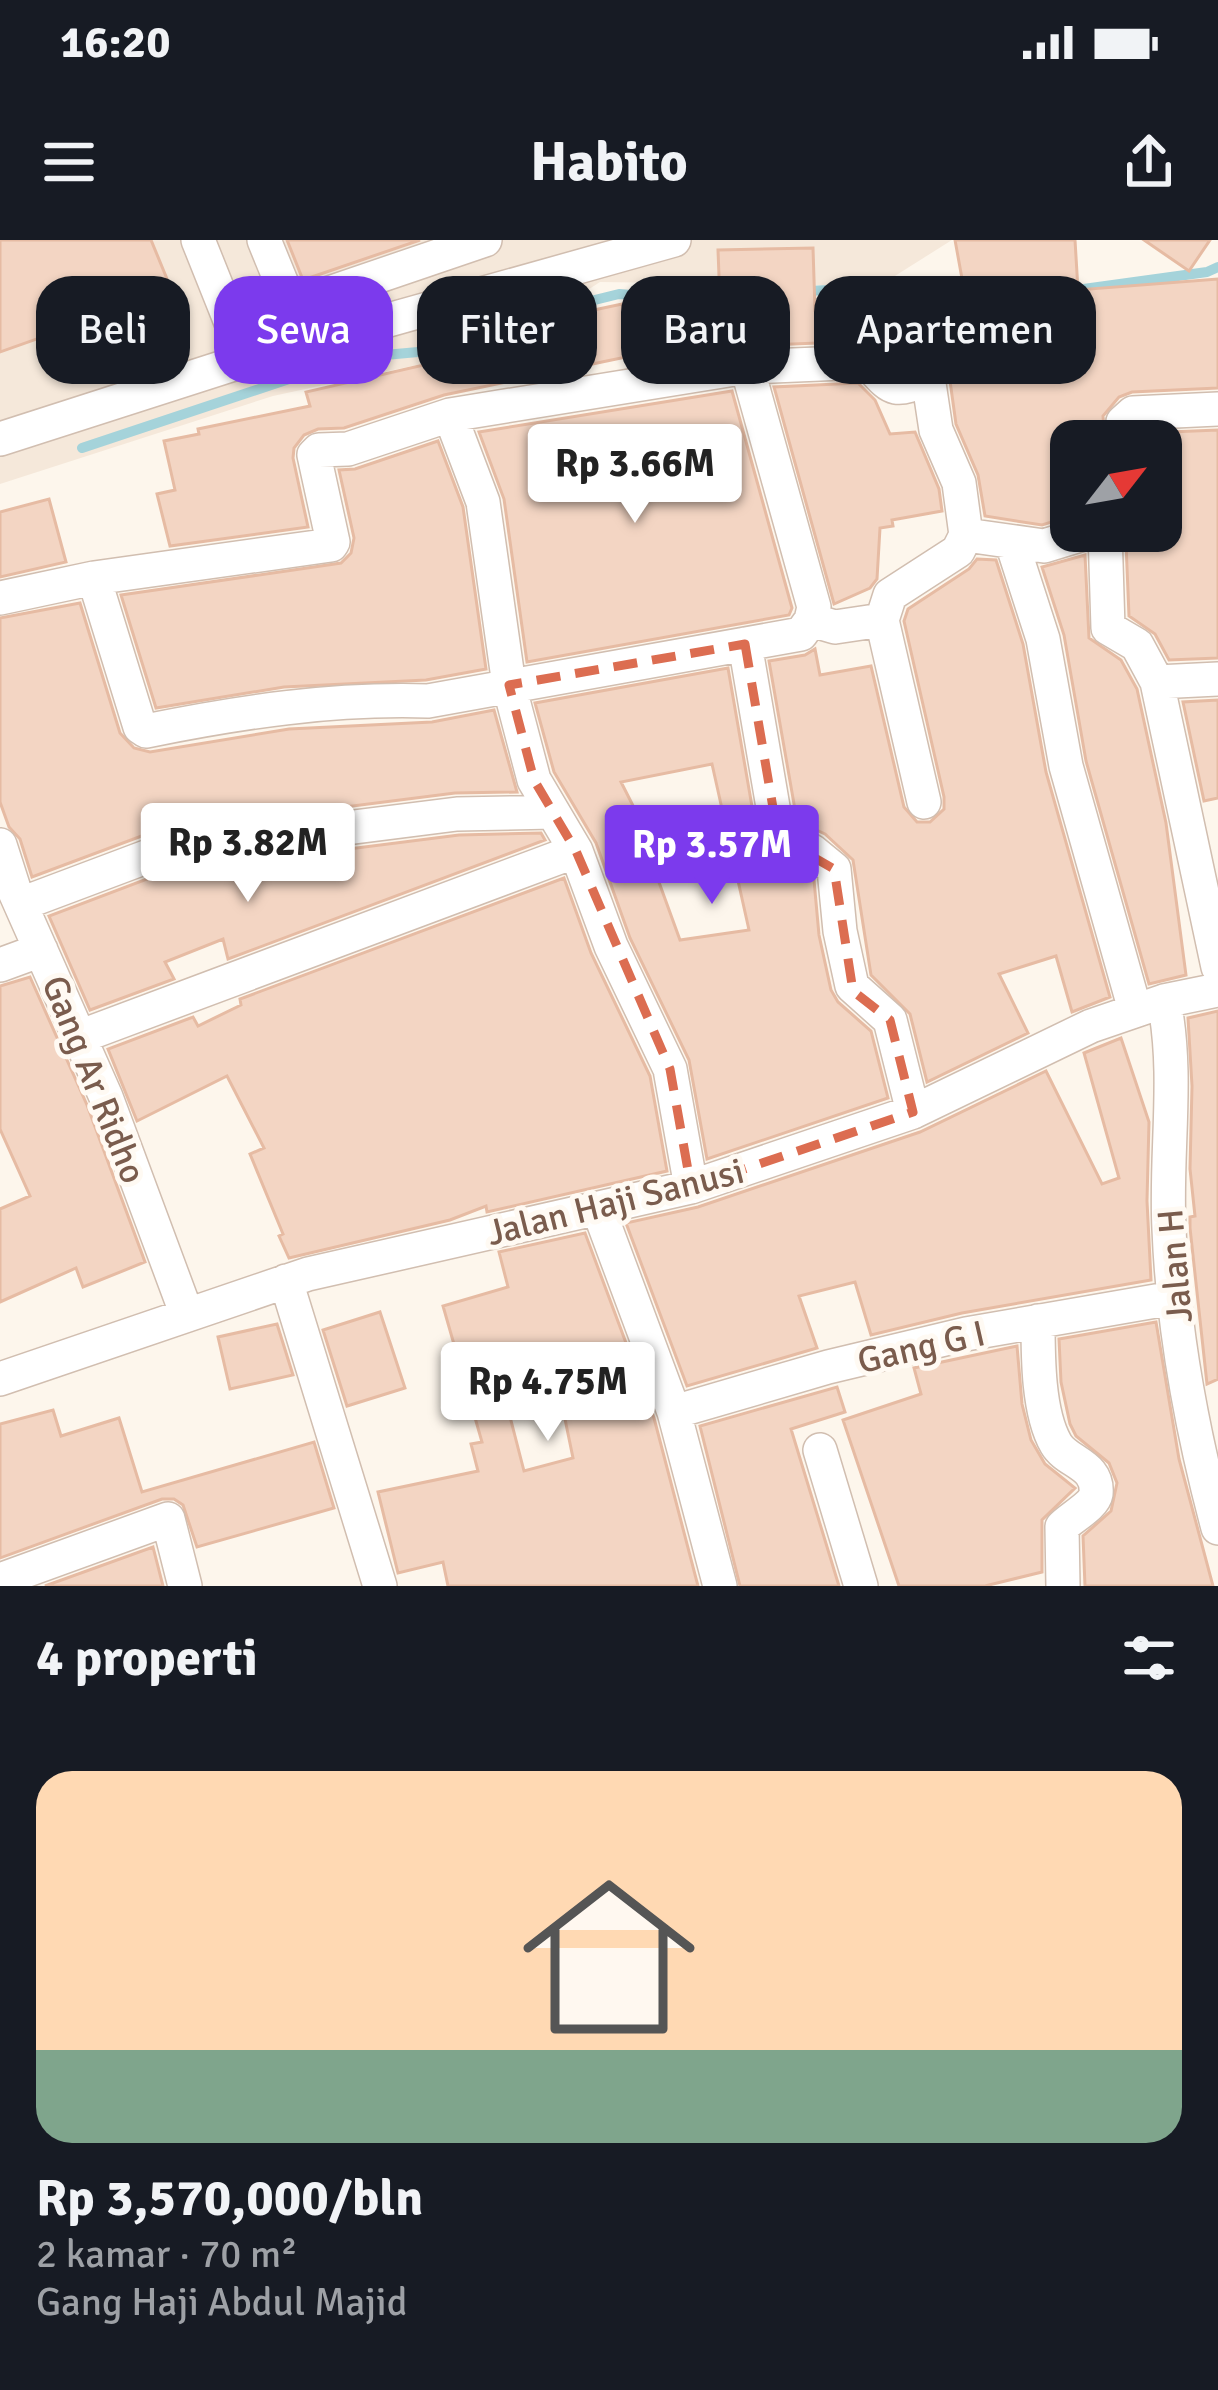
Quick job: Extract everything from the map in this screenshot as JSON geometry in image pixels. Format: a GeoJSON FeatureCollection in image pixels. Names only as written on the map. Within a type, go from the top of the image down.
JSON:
{"type":"FeatureCollection","features":[{"type":"Feature","properties":{"kind":"street"},"geometry":{"type":"LineString","coordinates":[[198,240],[214,280]]}},
{"type":"Feature","properties":{"kind":"street"},"geometry":{"type":"LineString","coordinates":[[264,240],[291,306],[484,240]]}},
{"type":"Feature","properties":{"kind":"street"},"geometry":{"type":"LineString","coordinates":[[393,319],[674,240]]}},
{"type":"Feature","properties":{"kind":"street"},"geometry":{"type":"LineString","coordinates":[[0,439],[214,370]]}},
{"type":"Feature","properties":{"kind":"street"},"geometry":{"type":"LineString","coordinates":[[0,598],[94,578],[331,544],[317,451],[348,449],[450,415],[642,384]]}},
{"type":"Feature","properties":{"kind":"street"},"geometry":{"type":"LineString","coordinates":[[94,578],[140,728],[146,731],[250,710],[365,699],[428,701],[801,634],[812,620],[814,607],[752,384]]}},
{"type":"Feature","properties":{"kind":"street"},"geometry":{"type":"LineString","coordinates":[[925,802],[882,620],[890,595],[958,551],[966,535],[959,483],[936,430],[929,384]]}},
{"type":"Feature","properties":{"kind":"street"},"geometry":{"type":"LineString","coordinates":[[1125,420],[1132,413],[1218,409]]}},
{"type":"Feature","properties":{"kind":"street"},"geometry":{"type":"LineString","coordinates":[[450,415],[483,502],[509,685],[534,781],[577,851],[611,946],[670,1069],[691,1187]]}},
{"type":"Feature","properties":{"kind":"street"},"geometry":{"type":"LineString","coordinates":[[966,535],[1050,544]]}},
{"type":"Feature","properties":{"kind":"street","name":"Jalan H"},"geometry":{"type":"LineString","coordinates":[[1012,543],[1043,639],[1066,766],[1173,1082],[1167,1164],[1173,1298],[1199,1457],[1218,1528]]}},
{"type":"Feature","properties":{"kind":"street"},"geometry":{"type":"LineString","coordinates":[[1106,552],[1108,628],[1137,644],[1157,682],[1218,968]]}},
{"type":"Feature","properties":{"kind":"street"},"geometry":{"type":"LineString","coordinates":[[812,620],[836,627],[882,620]]}},
{"type":"Feature","properties":{"kind":"street"},"geometry":{"type":"LineString","coordinates":[[745,644],[778,836],[812,851],[834,869],[852,986],[890,1020],[913,1112]]}},
{"type":"Feature","properties":{"kind":"street"},"geometry":{"type":"LineString","coordinates":[[1157,682],[1218,679]]}},
{"type":"Feature","properties":{"kind":"street"},"geometry":{"type":"LineString","coordinates":[[21,904],[194,839],[244,841],[457,814],[553,812]]}},
{"type":"Feature","properties":{"kind":"street","name":"Gang Ar Ridho"},"geometry":{"type":"LineString","coordinates":[[0,845],[106,1097],[187,1315]]}},
{"type":"Feature","properties":{"kind":"street"},"geometry":{"type":"LineString","coordinates":[[79,1036],[577,851]]}},
{"type":"Feature","properties":{"kind":"street"},"geometry":{"type":"LineString","coordinates":[[0,965],[41,950]]}},
{"type":"Feature","properties":{"kind":"street","name":"Jalan Haji Sanusi"},"geometry":{"type":"LineString","coordinates":[[0,1379],[286,1281],[691,1187],[913,1112],[1091,1026],[1149,1005],[1218,990]]}},
{"type":"Feature","properties":{"kind":"street"},"geometry":{"type":"LineString","coordinates":[[598,1208],[674,1412],[720,1586]]}},
{"type":"Feature","properties":{"kind":"street"},"geometry":{"type":"LineString","coordinates":[[286,1281],[380,1586]]}},
{"type":"Feature","properties":{"kind":"street","name":"Gang G I"},"geometry":{"type":"LineString","coordinates":[[674,1412],[828,1367],[1038,1321],[1173,1298]]}},
{"type":"Feature","properties":{"kind":"street"},"geometry":{"type":"LineString","coordinates":[[1038,1321],[1038,1379],[1057,1446],[1089,1470],[1096,1494],[1062,1527],[1064,1586]]}},
{"type":"Feature","properties":{"kind":"street"},"geometry":{"type":"LineString","coordinates":[[820,1450],[861,1586]]}},
{"type":"Feature","properties":{"kind":"street"},"geometry":{"type":"LineString","coordinates":[[7,1581],[168,1519],[185,1586]]}},
{"type":"Feature","properties":{"kind":"highlighted area"},"geometry":{"type":"Polygon","coordinates":[[[745,644],[778,837],[834,869],[853,991],[890,1020],[913,1112],[691,1187],[670,1069],[576,851],[534,780],[509,685],[745,644]]]}},
{"type":"Feature","properties":{"kind":"shaded area"},"geometry":{"type":"Polygon","coordinates":[[[0,240],[952,240],[895,276],[814,276],[814,285],[790,285],[790,276],[621,276],[621,282],[597,284],[597,276],[417,276],[417,365],[393,370],[393,276],[214,276],[214,384],[329,384],[273,396],[0,484],[0,240]]]}},
{"type":"Feature","properties":{"kind":"building"},"geometry":{"type":"Polygon","coordinates":[[[0,240],[151,240],[166,276],[36,276],[36,339],[0,352],[0,240]]]}},
{"type":"Feature","properties":{"kind":"building"},"geometry":{"type":"Polygon","coordinates":[[[287,240],[420,240],[315,276],[301,276],[287,240]]]}},
{"type":"Feature","properties":{"kind":"building"},"geometry":{"type":"Polygon","coordinates":[[[955,240],[1075,240],[1077,276],[962,276],[955,240]]]}},
{"type":"Feature","properties":{"kind":"building"},"geometry":{"type":"Polygon","coordinates":[[[1144,240],[1210,240],[1189,271],[1144,240]]]}},
{"type":"Feature","properties":{"kind":"building"},"geometry":{"type":"Polygon","coordinates":[[[813,248],[814,343],[790,344],[790,276],[719,276],[718,250],[813,248]]]}},
{"type":"Feature","properties":{"kind":"building"},"geometry":{"type":"Polygon","coordinates":[[[1218,279],[1218,388],[1132,392],[1119,397],[1103,420],[1050,420],[1050,523],[985,516],[978,475],[956,424],[950,384],[1096,384],[1096,289],[1218,279]]]}},
{"type":"Feature","properties":{"kind":"building"},"geometry":{"type":"Polygon","coordinates":[[[621,304],[621,358],[597,363],[597,309],[621,304]]]}},
{"type":"Feature","properties":{"kind":"building"},"geometry":{"type":"Polygon","coordinates":[[[417,366],[417,384],[497,384],[304,435],[293,458],[308,527],[170,546],[157,494],[175,490],[164,441],[199,434],[198,429],[310,406],[306,392],[341,384],[393,384],[393,372],[417,366]]]}},
{"type":"Feature","properties":{"kind":"building"},"geometry":{"type":"Polygon","coordinates":[[[859,384],[875,400],[890,434],[915,432],[939,489],[942,511],[892,520],[893,526],[880,528],[877,579],[870,588],[834,604],[774,387],[859,384]]]}},
{"type":"Feature","properties":{"kind":"building"},"geometry":{"type":"Polygon","coordinates":[[[732,391],[792,608],[789,615],[527,662],[504,499],[479,432],[732,391]]]}},
{"type":"Feature","properties":{"kind":"building"},"geometry":{"type":"Polygon","coordinates":[[[1218,430],[1218,658],[1169,660],[1155,634],[1129,616],[1126,552],[1182,552],[1182,432],[1218,430]]]}},
{"type":"Feature","properties":{"kind":"building"},"geometry":{"type":"Polygon","coordinates":[[[438,441],[463,507],[486,669],[426,680],[284,687],[156,708],[121,595],[341,563],[351,553],[354,538],[339,470],[438,441]]]}},
{"type":"Feature","properties":{"kind":"building"},"geometry":{"type":"Polygon","coordinates":[[[49,499],[66,562],[0,577],[0,512],[49,499]]]}},
{"type":"Feature","properties":{"kind":"building"},"geometry":{"type":"Polygon","coordinates":[[[1085,555],[1089,638],[1121,660],[1137,689],[1166,823],[1186,975],[1149,984],[1086,761],[1064,635],[1042,567],[1085,555]]]}},
{"type":"Feature","properties":{"kind":"building"},"geometry":{"type":"Polygon","coordinates":[[[977,559],[996,560],[1023,644],[1046,772],[1110,997],[1072,1012],[1056,956],[999,974],[1028,1033],[927,1082],[910,1014],[871,975],[853,860],[825,834],[797,821],[769,661],[815,649],[820,675],[871,666],[904,807],[917,822],[930,822],[944,809],[944,797],[904,621],[908,609],[977,559]]]}},
{"type":"Feature","properties":{"kind":"building"},"geometry":{"type":"Polygon","coordinates":[[[80,603],[120,733],[134,748],[150,752],[289,729],[432,722],[494,710],[517,792],[455,793],[243,820],[187,819],[32,877],[20,839],[9,827],[0,802],[0,618],[80,603]]]}},
{"type":"Feature","properties":{"kind":"building"},"geometry":{"type":"Polygon","coordinates":[[[728,668],[758,841],[769,855],[814,880],[831,990],[871,1031],[888,1098],[707,1159],[689,1060],[630,938],[596,843],[554,772],[535,703],[728,668]],[[712,764],[621,782],[655,849],[648,852],[680,940],[749,930],[712,764]]]}},
{"type":"Feature","properties":{"kind":"building"},"geometry":{"type":"Polygon","coordinates":[[[1218,700],[1218,798],[1204,801],[1183,702],[1218,700]]]}},
{"type":"Feature","properties":{"kind":"building"},"geometry":{"type":"Polygon","coordinates":[[[541,833],[545,840],[228,959],[223,939],[165,962],[174,979],[90,1010],[49,916],[197,860],[246,862],[459,835],[541,833]]]}},
{"type":"Feature","properties":{"kind":"building"},"geometry":{"type":"Polygon","coordinates":[[[564,878],[591,953],[650,1076],[667,1171],[487,1212],[486,1206],[450,1220],[289,1258],[250,1154],[264,1148],[227,1076],[137,1121],[108,1049],[193,1017],[198,1026],[241,1005],[240,999],[564,878]]]}},
{"type":"Feature","properties":{"kind":"building"},"geometry":{"type":"Polygon","coordinates":[[[30,977],[87,1105],[145,1262],[83,1287],[76,1268],[0,1302],[0,1209],[30,1196],[0,1129],[0,986],[30,977]]]}},
{"type":"Feature","properties":{"kind":"building"},"geometry":{"type":"Polygon","coordinates":[[[1218,1011],[1218,1379],[1207,1384],[1190,1228],[1190,1217],[1195,1216],[1188,1018],[1218,1011]]]}},
{"type":"Feature","properties":{"kind":"building"},"geometry":{"type":"Polygon","coordinates":[[[1121,1038],[1149,1122],[1151,1280],[962,1313],[871,1335],[855,1282],[799,1296],[817,1348],[687,1386],[626,1223],[698,1207],[920,1132],[1046,1071],[1102,1184],[1119,1178],[1084,1053],[1121,1038]]]}},
{"type":"Feature","properties":{"kind":"building"},"geometry":{"type":"Polygon","coordinates":[[[585,1233],[654,1418],[698,1586],[448,1586],[443,1562],[398,1573],[378,1492],[478,1471],[471,1444],[482,1442],[443,1306],[508,1287],[499,1252],[585,1233]],[[559,1390],[507,1405],[524,1471],[573,1458],[559,1390]]]}},
{"type":"Feature","properties":{"kind":"building"},"geometry":{"type":"Polygon","coordinates":[[[380,1312],[405,1388],[347,1406],[323,1330],[380,1312]]]}},
{"type":"Feature","properties":{"kind":"building"},"geometry":{"type":"Polygon","coordinates":[[[1156,1322],[1179,1459],[1213,1586],[1085,1586],[1083,1536],[1111,1511],[1117,1483],[1109,1463],[1076,1436],[1070,1424],[1059,1339],[1156,1322]]]}},
{"type":"Feature","properties":{"kind":"building"},"geometry":{"type":"Polygon","coordinates":[[[277,1324],[293,1375],[230,1389],[218,1337],[277,1324]]]}},
{"type":"Feature","properties":{"kind":"building"},"geometry":{"type":"Polygon","coordinates":[[[1017,1346],[1031,1440],[1045,1464],[1075,1488],[1042,1520],[1042,1572],[985,1586],[899,1586],[843,1420],[921,1394],[914,1368],[1017,1346]]]}},
{"type":"Feature","properties":{"kind":"building"},"geometry":{"type":"Polygon","coordinates":[[[837,1387],[845,1412],[791,1429],[839,1586],[740,1586],[700,1426],[837,1387]]]}},
{"type":"Feature","properties":{"kind":"building"},"geometry":{"type":"Polygon","coordinates":[[[53,1410],[61,1436],[119,1418],[142,1492],[314,1442],[334,1508],[197,1547],[183,1505],[162,1499],[0,1558],[0,1424],[53,1410]]]}},
{"type":"Feature","properties":{"kind":"building"},"geometry":{"type":"Polygon","coordinates":[[[153,1547],[163,1586],[45,1586],[153,1547]]]}},
{"type":"Feature","properties":{"kind":"waterway"},"geometry":{"type":"LineString","coordinates":[[1096,287],[1218,267]]}},
{"type":"Feature","properties":{"kind":"waterway"},"geometry":{"type":"LineString","coordinates":[[806,291],[814,291]]}},
{"type":"Feature","properties":{"kind":"waterway"},"geometry":{"type":"LineString","coordinates":[[82,448],[352,358],[418,352],[473,330],[621,294]]}}]}
